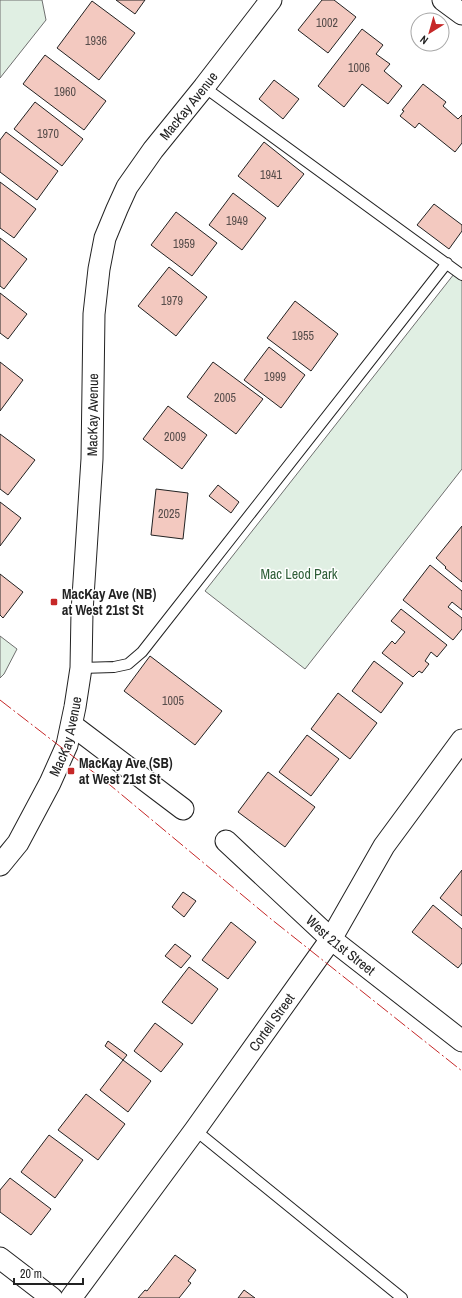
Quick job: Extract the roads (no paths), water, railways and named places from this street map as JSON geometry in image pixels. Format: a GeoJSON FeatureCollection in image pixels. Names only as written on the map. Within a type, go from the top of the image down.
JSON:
{"type":"FeatureCollection","features":[{"type":"Feature","properties":{"kind":"street","name":"MacKay Avenue"},"geometry":{"type":"LineString","coordinates":[[0,865],[18,843],[50,783],[67,745],[82,668],[82,612],[92,459],[94,314],[99,269],[105,238],[127,187],[153,150],[271,0]]}},
{"type":"Feature","properties":{"kind":"street"},"geometry":{"type":"LineString","coordinates":[[443,0],[462,14]]}},
{"type":"Feature","properties":{"kind":"street"},"geometry":{"type":"LineString","coordinates":[[72,725],[182,808]]}},
{"type":"Feature","properties":{"kind":"street","name":"Cortell Street"},"geometry":{"type":"LineString","coordinates":[[71,1298],[195,1130],[331,939],[384,846],[462,740]]}},
{"type":"Feature","properties":{"kind":"street","name":"West 21st Street"},"geometry":{"type":"LineString","coordinates":[[226,841],[331,939],[462,1041]]}},
{"type":"Feature","properties":{"kind":"street"},"geometry":{"type":"LineString","coordinates":[[0,1258],[52,1298]]}},
{"type":"Feature","properties":{"kind":"lane"},"geometry":{"type":"LineString","coordinates":[[204,87],[462,274]]}},
{"type":"Feature","properties":{"kind":"lane"},"geometry":{"type":"LineString","coordinates":[[82,668],[114,667],[128,664],[142,652],[447,263]]}},
{"type":"Feature","properties":{"kind":"lane"},"geometry":{"type":"LineString","coordinates":[[195,1130],[402,1298]]}},
{"type":"Feature","properties":{"kind":"place","name":"MacKay Ave (NB) at West 21st St"},"geometry":{"type":"Point","coordinates":[54,602]}},
{"type":"Feature","properties":{"kind":"place","name":"MacKay Ave (SB) at West 21st St"},"geometry":{"type":"Point","coordinates":[71,771]}},
{"type":"Feature","properties":{"kind":"park label","name":"Mac Leod Park"},"geometry":{"type":"Point","coordinates":[299,574]}}]}
